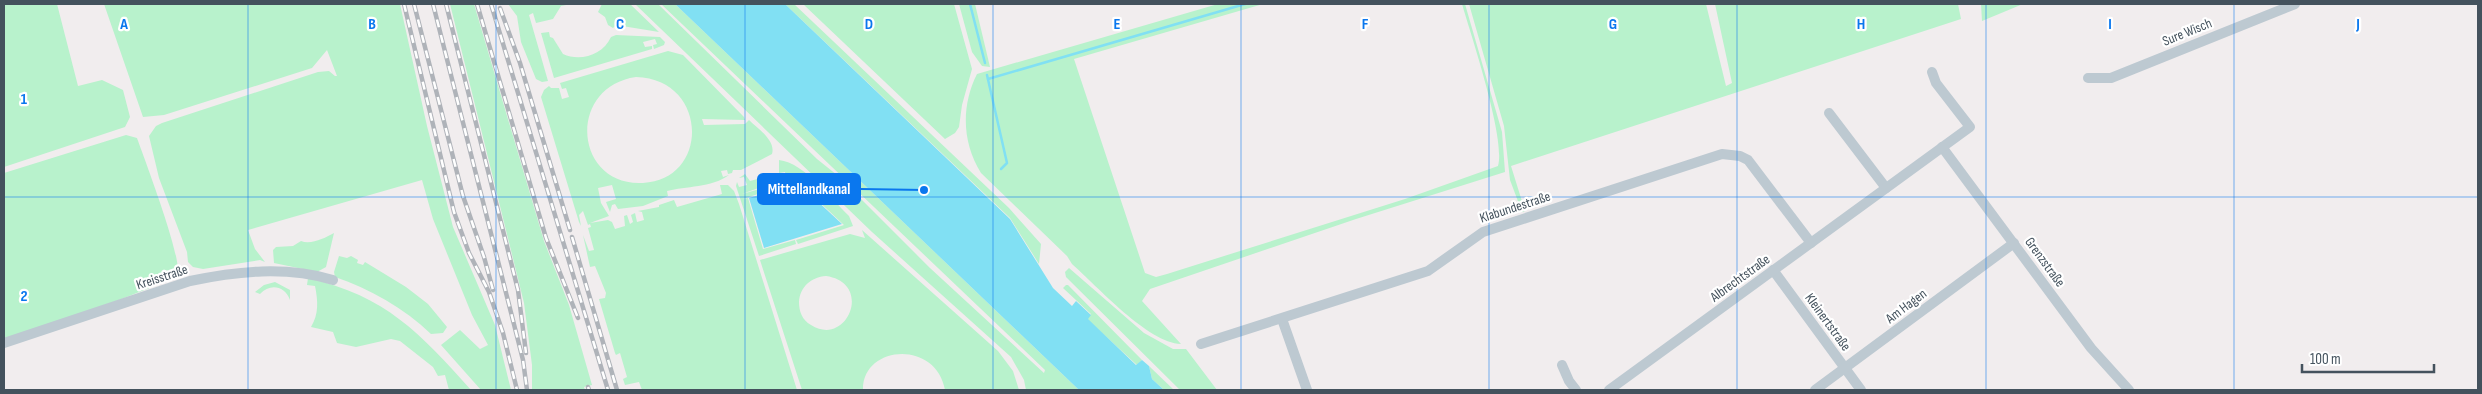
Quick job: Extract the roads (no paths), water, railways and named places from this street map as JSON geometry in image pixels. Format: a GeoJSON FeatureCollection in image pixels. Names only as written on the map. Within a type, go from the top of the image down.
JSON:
{"type":"FeatureCollection","features":[{"type":"Feature","properties":{"kind":"street","name":"Sure Wisch"},"geometry":{"type":"LineString","coordinates":[[2088,78],[2111,78],[2295,4]]}},
{"type":"Feature","properties":{"kind":"street","name":"Albrechtstraße"},"geometry":{"type":"LineString","coordinates":[[1609,390],[1970,127],[1936,83],[1932,72]]}},
{"type":"Feature","properties":{"kind":"street"},"geometry":{"type":"LineString","coordinates":[[1829,113],[1886,188]]}},
{"type":"Feature","properties":{"kind":"street","name":"Grenzstraße"},"geometry":{"type":"LineString","coordinates":[[1942,147],[2100,359],[2129,390]]}},
{"type":"Feature","properties":{"kind":"street","name":"Klabundestraße"},"geometry":{"type":"LineString","coordinates":[[1201,344],[1428,271],[1483,232],[1722,154],[1740,156],[1748,160],[1810,243]]}},
{"type":"Feature","properties":{"kind":"street","name":"Am Hagen"},"geometry":{"type":"LineString","coordinates":[[1815,390],[2014,243]]}},
{"type":"Feature","properties":{"kind":"street","name":"Kleinertstraße"},"geometry":{"type":"LineString","coordinates":[[1773,270],[1861,390]]}},
{"type":"Feature","properties":{"kind":"street","name":"Kreisstraße"},"geometry":{"type":"LineString","coordinates":[[4,343],[190,281],[270,271],[304,274],[333,280]]}},
{"type":"Feature","properties":{"kind":"street"},"geometry":{"type":"LineString","coordinates":[[1282,319],[1307,390]]}},
{"type":"Feature","properties":{"kind":"street"},"geometry":{"type":"LineString","coordinates":[[1562,365],[1569,381],[1576,390]]}},
{"type":"Feature","properties":{"kind":"water"},"geometry":{"type":"Polygon","coordinates":[[[675,4],[785,4],[1010,219],[1053,288],[1072,306],[1076,301],[1091,315],[1088,319],[1136,365],[1142,360],[1149,366],[1152,379],[1164,390],[1079,390],[675,4]]]}},
{"type":"Feature","properties":{"kind":"water"},"geometry":{"type":"Polygon","coordinates":[[[798,183],[842,224],[764,248],[749,198],[798,183]]]}},
{"type":"Feature","properties":{"kind":"waterway"},"geometry":{"type":"LineString","coordinates":[[970,4],[985,63]]}},
{"type":"Feature","properties":{"kind":"waterway"},"geometry":{"type":"LineString","coordinates":[[988,79],[1245,4]]}},
{"type":"Feature","properties":{"kind":"waterway"},"geometry":{"type":"LineString","coordinates":[[987,75],[1007,163],[1001,169]]}},
{"type":"Feature","properties":{"kind":"railway"},"geometry":{"type":"LineString","coordinates":[[404,4],[454,212],[469,253],[489,292],[503,333],[517,390]]}},
{"type":"Feature","properties":{"kind":"railway"},"geometry":{"type":"LineString","coordinates":[[414,4],[463,196],[493,290]]}},
{"type":"Feature","properties":{"kind":"railway"},"geometry":{"type":"LineString","coordinates":[[433,4],[523,360],[527,390]]}},
{"type":"Feature","properties":{"kind":"railway"},"geometry":{"type":"LineString","coordinates":[[446,4],[518,290],[526,353]]}},
{"type":"Feature","properties":{"kind":"railway"},"geometry":{"type":"LineString","coordinates":[[477,4],[546,238],[578,318]]}},
{"type":"Feature","properties":{"kind":"railway"},"geometry":{"type":"LineString","coordinates":[[491,4],[608,390]]}},
{"type":"Feature","properties":{"kind":"railway"},"geometry":{"type":"LineString","coordinates":[[500,8],[520,63],[570,230]]}},
{"type":"Feature","properties":{"kind":"railway"},"geometry":{"type":"LineString","coordinates":[[572,237],[617,390]]}},
{"type":"Feature","properties":{"kind":"place","name":"Mittellandkanal"},"geometry":{"type":"Point","coordinates":[924,190]}}]}
